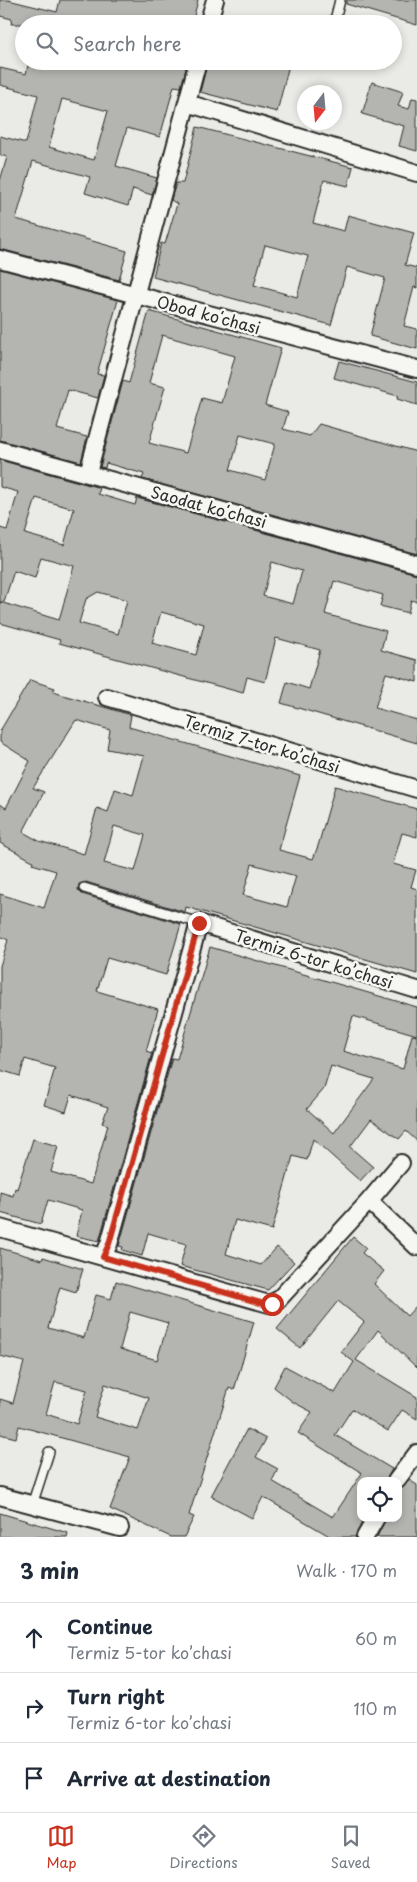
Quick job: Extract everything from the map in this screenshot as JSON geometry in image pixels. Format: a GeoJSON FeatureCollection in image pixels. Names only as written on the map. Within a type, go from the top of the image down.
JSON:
{"type":"FeatureCollection","features":[{"type":"Feature","properties":{"kind":"street"},"geometry":{"type":"LineString","coordinates":[[211,15],[215,0]]}},
{"type":"Feature","properties":{"kind":"street"},"geometry":{"type":"LineString","coordinates":[[88,473],[196,70]]}},
{"type":"Feature","properties":{"kind":"street"},"geometry":{"type":"LineString","coordinates":[[187,103],[417,173]]}},
{"type":"Feature","properties":{"kind":"street","name":"Obod koʻchasi"},"geometry":{"type":"LineString","coordinates":[[0,259],[417,369]]}},
{"type":"Feature","properties":{"kind":"street","name":"Saodat koʻchasi"},"geometry":{"type":"LineString","coordinates":[[0,450],[417,564]]}},
{"type":"Feature","properties":{"kind":"street","name":"Termiz 7-tor koʼchasi"},"geometry":{"type":"LineString","coordinates":[[107,697],[417,790]]}},
{"type":"Feature","properties":{"kind":"street"},"geometry":{"type":"LineString","coordinates":[[103,1257],[109,1244],[199,923]]}},
{"type":"Feature","properties":{"kind":"street","name":"Termiz 6-tor koʼchasi"},"geometry":{"type":"LineString","coordinates":[[199,923],[417,990]]}},
{"type":"Feature","properties":{"kind":"street"},"geometry":{"type":"LineString","coordinates":[[0,1228],[264,1304],[272,1304],[278,1300],[369,1201],[401,1163]]}},
{"type":"Feature","properties":{"kind":"street"},"geometry":{"type":"LineString","coordinates":[[369,1201],[417,1247]]}},
{"type":"Feature","properties":{"kind":"street"},"geometry":{"type":"LineString","coordinates":[[399,1477],[417,1453]]}},
{"type":"Feature","properties":{"kind":"street"},"geometry":{"type":"LineString","coordinates":[[0,1496],[120,1528]]}},
{"type":"Feature","properties":{"kind":"street"},"geometry":{"type":"LineString","coordinates":[[365,1537],[374,1522]]}},
{"type":"Feature","properties":{"kind":"lane"},"geometry":{"type":"LineString","coordinates":[[336,15],[340,0]]}},
{"type":"Feature","properties":{"kind":"lane"},"geometry":{"type":"LineString","coordinates":[[84,888],[199,923]]}},
{"type":"Feature","properties":{"kind":"lane"},"geometry":{"type":"LineString","coordinates":[[32,1505],[49,1452]]}},
{"type":"Feature","properties":{"kind":"building"},"geometry":{"type":"Polygon","coordinates":[[[0,0],[8,0],[57,12],[60,0],[198,0],[194,15],[15,15],[15,24],[11,24],[12,19],[0,16],[0,0]]]}},
{"type":"Feature","properties":{"kind":"building"},"geometry":{"type":"Polygon","coordinates":[[[347,0],[417,0],[417,25],[402,21],[402,15],[383,15],[346,4],[347,0]]]}},
{"type":"Feature","properties":{"kind":"building"},"geometry":{"type":"Polygon","coordinates":[[[0,68],[26,74],[27,70],[186,70],[181,87],[174,86],[160,137],[127,128],[116,166],[157,178],[152,195],[133,189],[128,206],[85,193],[90,177],[33,161],[16,219],[127,251],[119,280],[0,249],[0,181],[7,157],[0,155],[0,136],[26,143],[38,95],[0,85],[0,68]],[[62,99],[49,147],[94,160],[108,111],[62,99]]]}},
{"type":"Feature","properties":{"kind":"building"},"geometry":{"type":"Polygon","coordinates":[[[206,70],[288,70],[277,112],[200,92],[206,70]]]}},
{"type":"Feature","properties":{"kind":"building"},"geometry":{"type":"Polygon","coordinates":[[[372,82],[403,92],[398,106],[409,109],[412,98],[417,99],[417,151],[399,146],[404,126],[362,114],[372,82]]]}},
{"type":"Feature","properties":{"kind":"building"},"geometry":{"type":"Polygon","coordinates":[[[197,127],[353,167],[348,186],[324,180],[313,223],[344,231],[348,215],[414,233],[405,265],[417,268],[417,288],[414,287],[404,326],[417,329],[417,349],[370,336],[385,278],[347,267],[331,325],[153,277],[161,243],[165,244],[177,204],[171,200],[176,183],[183,183],[197,127]],[[265,245],[254,285],[297,297],[308,256],[265,245]]]}},
{"type":"Feature","properties":{"kind":"building"},"geometry":{"type":"Polygon","coordinates":[[[0,269],[118,300],[97,374],[104,375],[98,398],[68,390],[57,429],[87,437],[81,462],[0,440],[0,269]]]}},
{"type":"Feature","properties":{"kind":"building"},"geometry":{"type":"Polygon","coordinates":[[[149,311],[281,348],[265,405],[288,412],[283,429],[310,436],[319,424],[417,452],[417,554],[142,479],[144,474],[106,463],[105,468],[100,467],[123,381],[129,383],[149,311]],[[162,335],[149,383],[165,387],[149,443],[186,453],[202,398],[222,403],[235,356],[162,335]],[[240,435],[230,470],[265,480],[275,444],[240,435]]]}},
{"type":"Feature","properties":{"kind":"building"},"geometry":{"type":"Polygon","coordinates":[[[339,361],[417,382],[417,405],[397,399],[398,396],[334,378],[339,361]]]}},
{"type":"Feature","properties":{"kind":"building"},"geometry":{"type":"Polygon","coordinates":[[[0,460],[100,488],[98,494],[135,505],[137,498],[417,574],[417,602],[411,600],[408,613],[380,606],[383,595],[334,581],[325,614],[386,631],[381,650],[417,660],[417,682],[386,673],[375,708],[417,720],[417,743],[281,703],[287,682],[309,689],[320,650],[276,638],[265,682],[247,677],[243,693],[59,643],[60,640],[0,623],[0,602],[0,528],[7,530],[18,492],[0,487],[0,460]],[[36,498],[25,534],[64,545],[74,509],[36,498]],[[41,557],[35,578],[14,571],[4,602],[0,602],[59,620],[74,566],[41,557]],[[272,562],[263,596],[293,604],[302,571],[272,562]],[[98,592],[86,599],[79,623],[118,634],[127,600],[98,592]],[[161,612],[152,643],[196,655],[204,624],[161,612]]]}},
{"type":"Feature","properties":{"kind":"building"},"geometry":{"type":"Polygon","coordinates":[[[30,680],[55,688],[53,692],[131,715],[129,727],[300,776],[279,850],[313,859],[335,786],[417,809],[417,837],[402,833],[393,864],[416,870],[411,887],[417,889],[417,974],[186,907],[185,912],[86,882],[79,884],[78,890],[82,894],[181,924],[166,975],[107,958],[97,991],[158,1009],[146,1051],[152,1053],[99,1241],[76,1236],[82,1210],[48,1200],[41,1224],[0,1213],[0,1192],[13,1196],[33,1139],[58,1146],[51,1172],[91,1184],[108,1125],[102,1123],[108,1107],[71,1095],[66,1112],[44,1105],[55,1068],[25,1059],[20,1076],[0,1070],[0,966],[8,940],[0,936],[0,894],[44,908],[56,871],[32,864],[33,861],[0,843],[0,804],[6,808],[30,761],[0,742],[0,731],[30,680]],[[76,720],[33,788],[44,792],[23,832],[39,841],[84,854],[97,808],[108,812],[115,789],[133,795],[144,756],[107,749],[110,730],[76,720]],[[114,826],[104,863],[135,871],[145,835],[114,826]],[[252,864],[243,895],[287,907],[296,876],[252,864]]]}},
{"type":"Feature","properties":{"kind":"building"},"geometry":{"type":"Polygon","coordinates":[[[210,947],[417,1007],[417,1035],[353,1016],[343,1051],[403,1069],[412,1035],[417,1036],[417,1141],[406,1131],[399,1139],[371,1119],[350,1147],[373,1167],[360,1181],[313,1139],[307,1160],[293,1156],[272,1230],[235,1220],[226,1254],[261,1265],[277,1247],[294,1262],[268,1290],[180,1266],[186,1244],[148,1233],[142,1256],[122,1250],[123,1247],[119,1246],[172,1058],[177,1059],[210,947]],[[331,1066],[324,1089],[307,1109],[334,1133],[374,1079],[331,1066]]]}},
{"type":"Feature","properties":{"kind":"building"},"geometry":{"type":"Polygon","coordinates":[[[353,1237],[366,1248],[362,1253],[384,1271],[374,1284],[407,1316],[417,1305],[417,1368],[378,1330],[356,1360],[417,1397],[417,1419],[402,1410],[388,1431],[352,1409],[335,1435],[392,1469],[388,1477],[359,1477],[362,1473],[298,1433],[312,1412],[293,1402],[274,1387],[285,1366],[335,1393],[354,1362],[341,1352],[364,1322],[338,1301],[300,1348],[277,1329],[353,1237]]]}},
{"type":"Feature","properties":{"kind":"building"},"geometry":{"type":"Polygon","coordinates":[[[0,1248],[42,1260],[43,1257],[83,1269],[76,1292],[60,1287],[48,1328],[84,1338],[96,1295],[111,1299],[116,1281],[254,1322],[234,1390],[229,1388],[189,1515],[194,1517],[184,1537],[171,1537],[110,1509],[130,1457],[19,1426],[16,1438],[0,1434],[0,1399],[13,1403],[24,1362],[0,1356],[0,1248]],[[130,1312],[120,1349],[157,1360],[168,1323],[130,1312]],[[55,1382],[46,1414],[77,1424],[87,1390],[55,1382]],[[105,1384],[95,1417],[138,1430],[149,1398],[105,1384]]]}},
{"type":"Feature","properties":{"kind":"building"},"geometry":{"type":"Polygon","coordinates":[[[247,1429],[266,1439],[256,1457],[278,1469],[272,1481],[333,1517],[357,1481],[357,1522],[362,1522],[355,1537],[331,1537],[263,1497],[252,1518],[211,1496],[247,1429]]]}},
{"type":"Feature","properties":{"kind":"building"},"geometry":{"type":"Polygon","coordinates":[[[409,1480],[417,1485],[417,1537],[377,1537],[384,1522],[402,1522],[402,1488],[409,1480]]]}},
{"type":"Feature","properties":{"kind":"building"},"geometry":{"type":"Polygon","coordinates":[[[0,1513],[68,1533],[67,1537],[0,1537],[0,1513]]]}},
{"type":"Feature","properties":{"kind":"route"},"geometry":{"type":"LineString","coordinates":[[199,923],[109,1244],[103,1257],[264,1304],[272,1304]]}}]}
